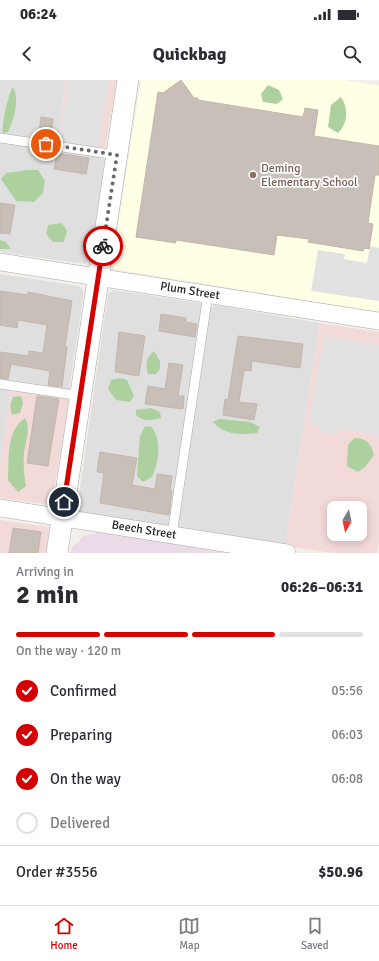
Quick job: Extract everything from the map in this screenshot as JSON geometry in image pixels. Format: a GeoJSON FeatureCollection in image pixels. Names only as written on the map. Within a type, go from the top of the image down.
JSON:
{"type":"FeatureCollection","features":[{"type":"Feature","properties":{"kind":"street"},"geometry":{"type":"LineString","coordinates":[[57,553],[128,80]]}},
{"type":"Feature","properties":{"kind":"street","name":"Plum Street"},"geometry":{"type":"LineString","coordinates":[[0,262],[99,276],[379,321]]}},
{"type":"Feature","properties":{"kind":"street","name":"Beech Street"},"geometry":{"type":"LineString","coordinates":[[0,508],[287,553]]}},
{"type":"Feature","properties":{"kind":"lane"},"geometry":{"type":"LineString","coordinates":[[0,138],[117,155]]}},
{"type":"Feature","properties":{"kind":"lane"},"geometry":{"type":"LineString","coordinates":[[172,535],[208,294]]}},
{"type":"Feature","properties":{"kind":"lane"},"geometry":{"type":"LineString","coordinates":[[0,384],[81,396]]}},
{"type":"Feature","properties":{"kind":"shaded area"},"geometry":{"type":"Polygon","coordinates":[[[0,80],[66,80],[57,143],[0,135],[0,80]]]}},
{"type":"Feature","properties":{"kind":"shaded area"},"geometry":{"type":"Polygon","coordinates":[[[66,80],[117,80],[105,150],[57,143],[66,80]]]}},
{"type":"Feature","properties":{"kind":"shaded area"},"geometry":{"type":"Polygon","coordinates":[[[69,80],[109,80],[98,148],[59,142],[69,80]]]}},
{"type":"Feature","properties":{"kind":"shaded area","name":"Deming Elementary School"},"geometry":{"type":"Polygon","coordinates":[[[141,80],[344,80],[379,86],[379,312],[114,269],[112,265],[141,80]]]}},
{"type":"Feature","properties":{"kind":"shaded area"},"geometry":{"type":"Polygon","coordinates":[[[0,141],[97,156],[105,160],[90,257],[85,264],[0,252],[0,141]]]}},
{"type":"Feature","properties":{"kind":"shaded area"},"geometry":{"type":"Polygon","coordinates":[[[370,246],[379,248],[379,301],[311,291],[318,250],[345,254],[344,259],[367,263],[370,246]]]}},
{"type":"Feature","properties":{"kind":"shaded area"},"geometry":{"type":"Polygon","coordinates":[[[0,274],[79,286],[84,292],[69,390],[0,381],[0,274]]]}},
{"type":"Feature","properties":{"kind":"shaded area"},"geometry":{"type":"Polygon","coordinates":[[[114,290],[200,303],[202,307],[169,526],[80,512],[77,509],[108,294],[114,290]]]}},
{"type":"Feature","properties":{"kind":"shaded area"},"geometry":{"type":"Polygon","coordinates":[[[215,305],[320,323],[285,546],[179,528],[178,523],[210,308],[215,305]]]}},
{"type":"Feature","properties":{"kind":"shaded area"},"geometry":{"type":"Polygon","coordinates":[[[320,323],[379,332],[379,542],[377,553],[332,553],[285,546],[320,323]]]}},
{"type":"Feature","properties":{"kind":"shaded area"},"geometry":{"type":"Polygon","coordinates":[[[324,336],[379,345],[379,435],[338,429],[337,434],[320,432],[320,426],[309,424],[324,336]]]}},
{"type":"Feature","properties":{"kind":"shaded area"},"geometry":{"type":"Polygon","coordinates":[[[0,387],[11,389],[0,467],[0,387]]]}},
{"type":"Feature","properties":{"kind":"shaded area"},"geometry":{"type":"Polygon","coordinates":[[[11,389],[68,399],[69,401],[52,505],[0,498],[0,467],[11,389]]]}},
{"type":"Feature","properties":{"kind":"shaded area"},"geometry":{"type":"Polygon","coordinates":[[[0,520],[47,527],[49,531],[46,553],[0,553],[0,520]]]}},
{"type":"Feature","properties":{"kind":"shaded area"},"geometry":{"type":"Polygon","coordinates":[[[101,532],[234,553],[70,553],[72,548],[84,536],[101,532]]]}},
{"type":"Feature","properties":{"kind":"green space"},"geometry":{"type":"Polygon","coordinates":[[[268,85],[279,90],[283,99],[277,104],[263,102],[261,94],[268,85]]]}},
{"type":"Feature","properties":{"kind":"green space"},"geometry":{"type":"Polygon","coordinates":[[[13,87],[16,98],[15,109],[8,132],[3,133],[5,110],[13,87]]]}},
{"type":"Feature","properties":{"kind":"green space"},"geometry":{"type":"Polygon","coordinates":[[[341,97],[344,102],[346,116],[344,125],[338,133],[328,127],[331,105],[341,97]]]}},
{"type":"Feature","properties":{"kind":"green space"},"geometry":{"type":"Polygon","coordinates":[[[38,170],[45,181],[43,193],[34,202],[16,201],[1,179],[6,173],[38,170]]]}},
{"type":"Feature","properties":{"kind":"green space"},"geometry":{"type":"Polygon","coordinates":[[[62,223],[67,231],[64,242],[53,242],[46,234],[48,225],[62,223]]]}},
{"type":"Feature","properties":{"kind":"green space"},"geometry":{"type":"Polygon","coordinates":[[[0,240],[6,242],[11,249],[0,249],[0,240]]]}},
{"type":"Feature","properties":{"kind":"green space"},"geometry":{"type":"Polygon","coordinates":[[[154,351],[160,361],[160,369],[156,374],[148,374],[147,361],[149,356],[154,351]]]}},
{"type":"Feature","properties":{"kind":"green space"},"geometry":{"type":"Polygon","coordinates":[[[120,378],[127,380],[134,396],[130,402],[116,400],[108,389],[111,380],[120,378]]]}},
{"type":"Feature","properties":{"kind":"green space"},"geometry":{"type":"Polygon","coordinates":[[[21,396],[23,403],[20,413],[12,415],[10,406],[13,397],[21,396]]]}},
{"type":"Feature","properties":{"kind":"green space"},"geometry":{"type":"Polygon","coordinates":[[[151,408],[160,412],[161,418],[148,420],[142,419],[136,415],[136,410],[151,408]]]}},
{"type":"Feature","properties":{"kind":"green space"},"geometry":{"type":"Polygon","coordinates":[[[25,418],[28,426],[24,452],[26,486],[18,492],[8,480],[9,454],[14,430],[25,418]]]}},
{"type":"Feature","properties":{"kind":"green space"},"geometry":{"type":"Polygon","coordinates":[[[219,419],[250,422],[260,427],[257,433],[245,434],[228,432],[213,422],[219,419]]]}},
{"type":"Feature","properties":{"kind":"green space"},"geometry":{"type":"Polygon","coordinates":[[[145,426],[152,427],[155,433],[158,446],[158,458],[152,477],[143,482],[137,476],[140,436],[145,426]]]}},
{"type":"Feature","properties":{"kind":"green space"},"geometry":{"type":"Polygon","coordinates":[[[354,438],[362,439],[368,442],[374,455],[365,467],[358,472],[347,466],[348,445],[354,438]]]}},
{"type":"Feature","properties":{"kind":"building"},"geometry":{"type":"Polygon","coordinates":[[[181,80],[194,98],[198,98],[198,100],[303,117],[305,108],[318,110],[314,136],[379,146],[379,175],[375,175],[368,223],[373,224],[369,249],[364,248],[363,251],[308,242],[309,239],[277,235],[274,255],[176,240],[176,243],[136,237],[158,92],[163,93],[181,80]]]}},
{"type":"Feature","properties":{"kind":"building"},"geometry":{"type":"Polygon","coordinates":[[[41,117],[53,119],[51,135],[39,133],[41,117]]]}},
{"type":"Feature","properties":{"kind":"building"},"geometry":{"type":"Polygon","coordinates":[[[57,153],[89,158],[86,174],[54,169],[57,153]]]}},
{"type":"Feature","properties":{"kind":"building"},"geometry":{"type":"Polygon","coordinates":[[[0,203],[15,205],[10,234],[0,233],[0,203]]]}},
{"type":"Feature","properties":{"kind":"building"},"geometry":{"type":"Polygon","coordinates":[[[0,291],[28,295],[28,292],[72,301],[65,346],[67,347],[62,387],[48,385],[50,371],[11,364],[8,379],[0,378],[0,352],[28,356],[29,351],[43,353],[47,325],[18,320],[17,328],[0,325],[0,291]]]}},
{"type":"Feature","properties":{"kind":"building"},"geometry":{"type":"Polygon","coordinates":[[[161,314],[186,318],[186,322],[197,324],[195,337],[159,331],[161,314]]]}},
{"type":"Feature","properties":{"kind":"building"},"geometry":{"type":"Polygon","coordinates":[[[119,332],[145,336],[139,376],[115,372],[119,332]]]}},
{"type":"Feature","properties":{"kind":"building"},"geometry":{"type":"Polygon","coordinates":[[[238,336],[303,344],[300,368],[252,361],[251,371],[244,370],[239,402],[257,404],[254,420],[223,415],[225,399],[228,400],[238,336]]]}},
{"type":"Feature","properties":{"kind":"building"},"geometry":{"type":"Polygon","coordinates":[[[169,363],[183,365],[178,396],[184,396],[183,409],[145,404],[148,386],[165,389],[169,363]]]}},
{"type":"Feature","properties":{"kind":"building"},"geometry":{"type":"Polygon","coordinates":[[[37,396],[59,399],[48,466],[27,463],[37,396]]]}},
{"type":"Feature","properties":{"kind":"building"},"geometry":{"type":"Polygon","coordinates":[[[100,452],[137,458],[132,485],[155,489],[157,474],[172,476],[169,515],[100,503],[104,473],[97,472],[100,452]]]}},
{"type":"Feature","properties":{"kind":"building"},"geometry":{"type":"Polygon","coordinates":[[[13,528],[41,532],[38,553],[9,553],[13,528]]]}},
{"type":"Feature","properties":{"kind":"way so far"},"geometry":{"type":"LineString","coordinates":[[46,144],[117,155],[103,246]]}},
{"type":"Feature","properties":{"kind":"place","name":"Deming Elementary School"},"geometry":{"type":"Point","coordinates":[253,175]}},
{"type":"Feature","properties":{"kind":"route"},"geometry":{"type":"LineString","coordinates":[[64,502],[103,246]]}}]}
